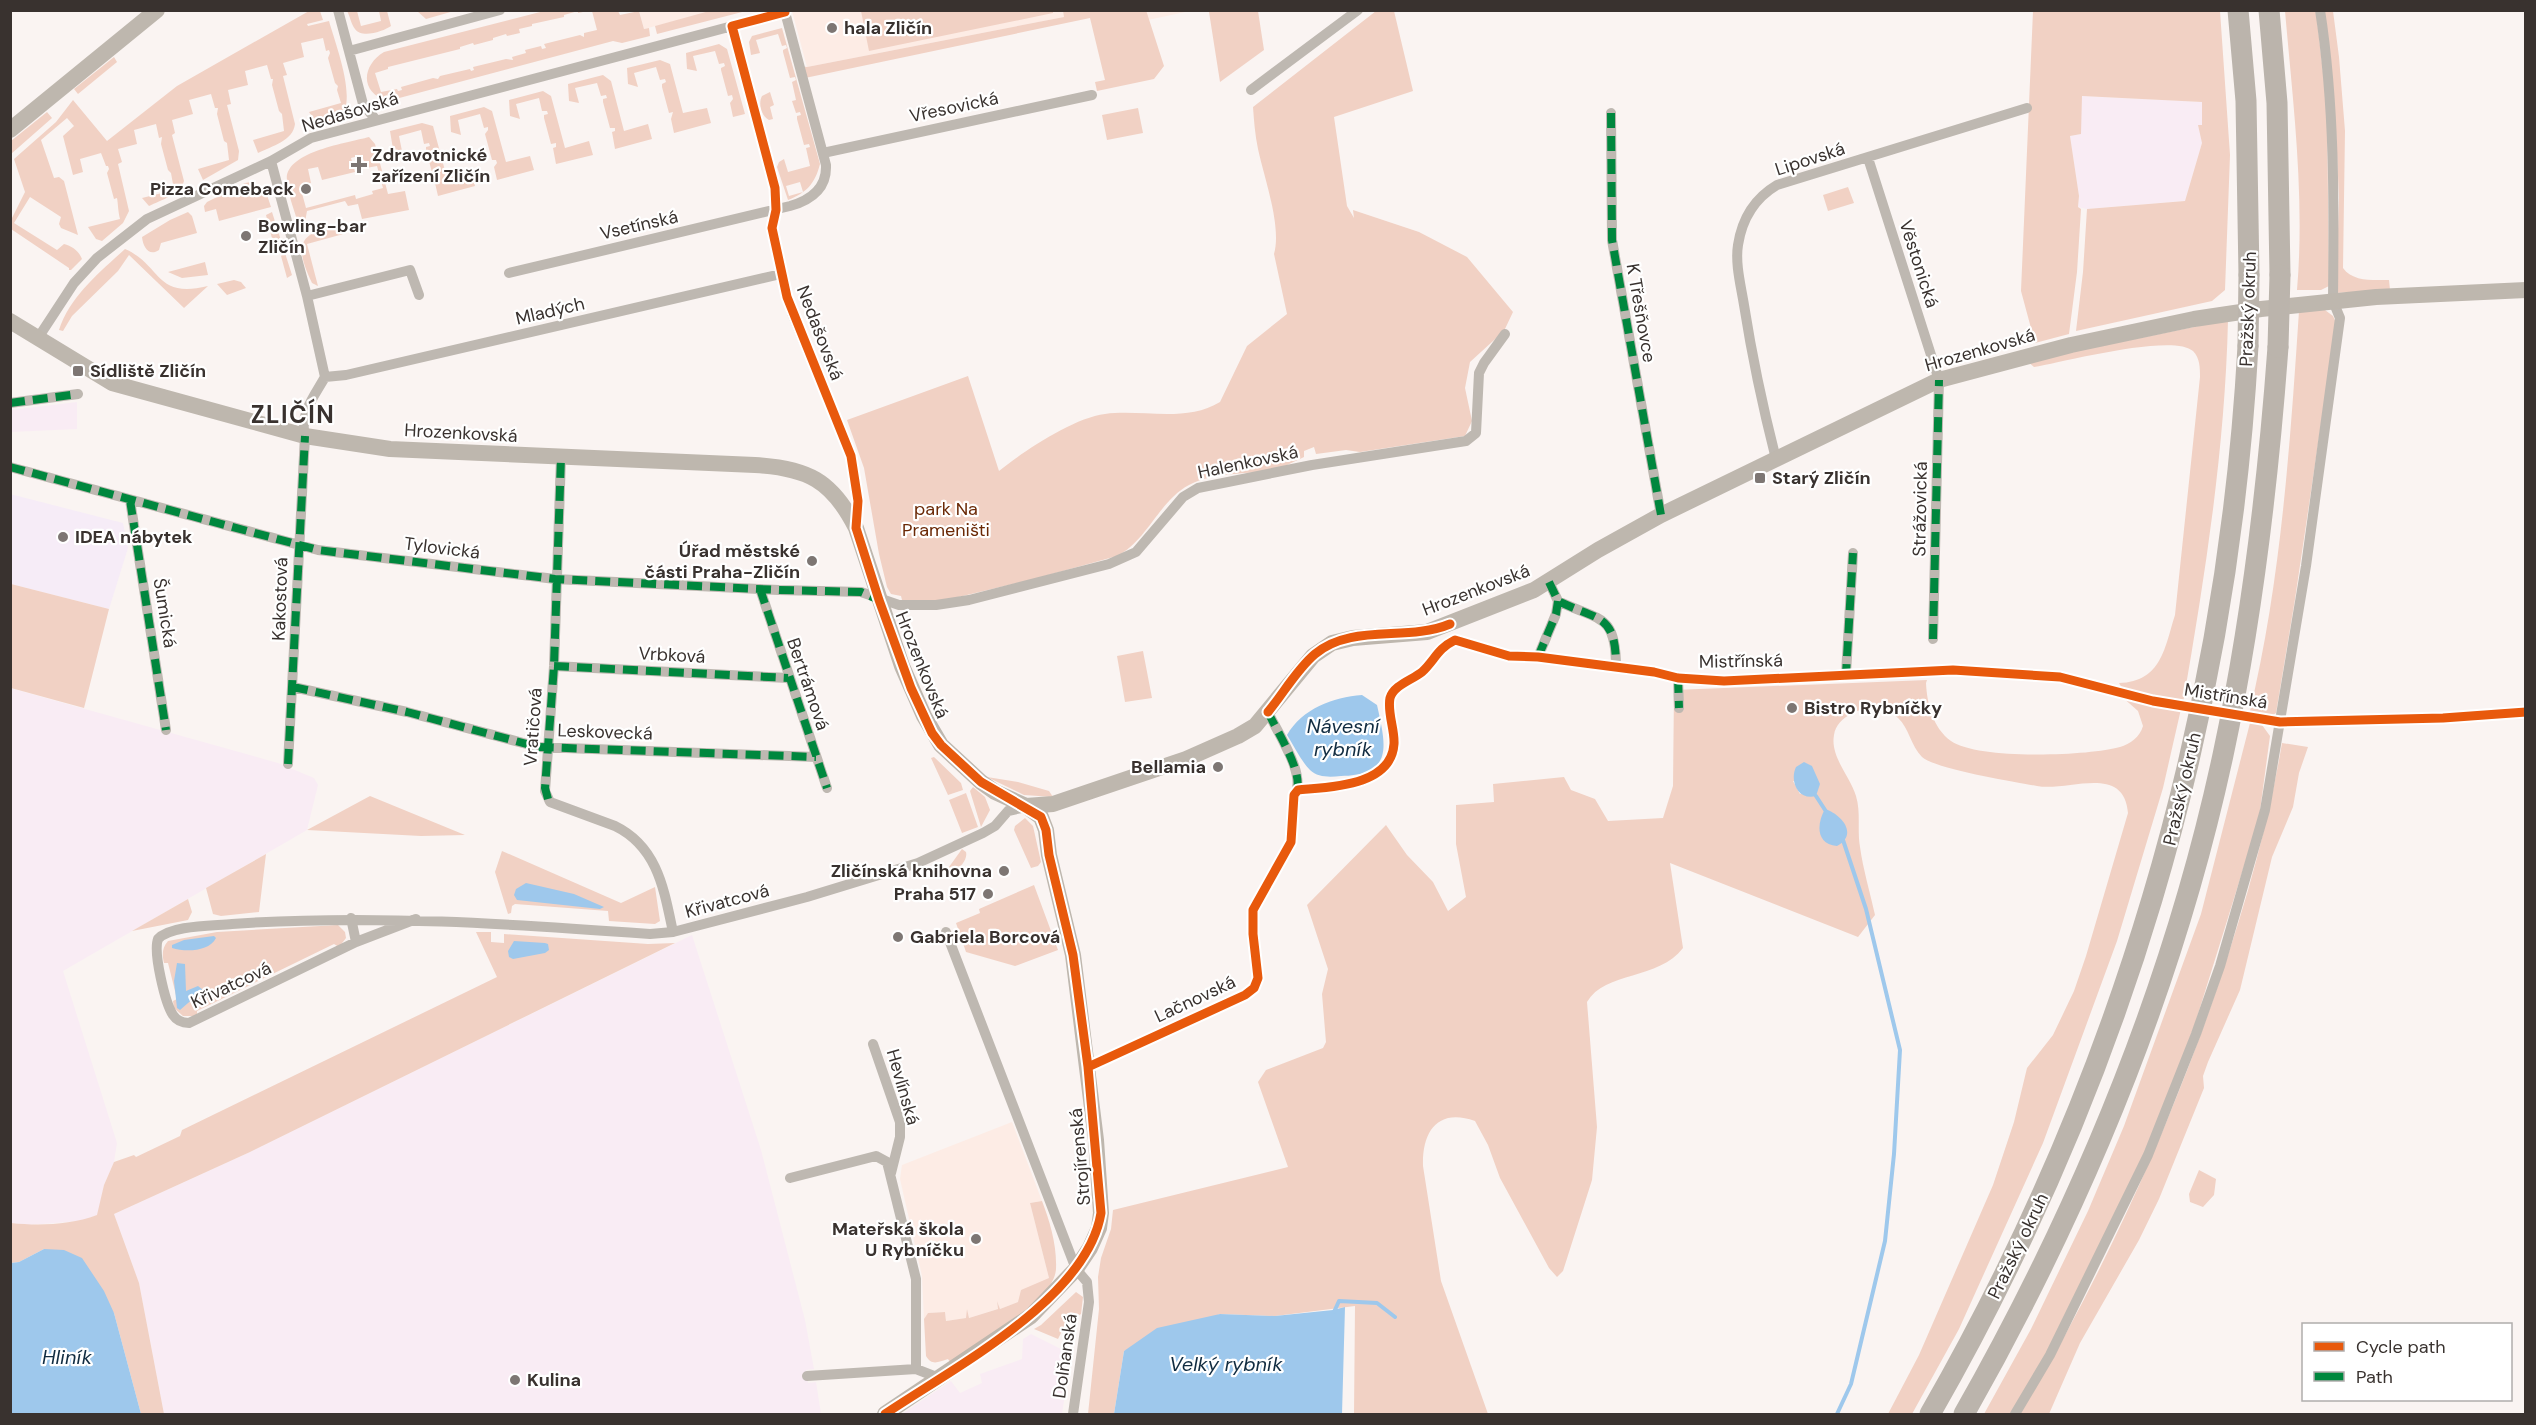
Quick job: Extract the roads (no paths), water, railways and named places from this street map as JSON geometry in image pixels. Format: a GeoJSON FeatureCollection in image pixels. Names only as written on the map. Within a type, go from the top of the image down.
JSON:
{"type":"FeatureCollection","features":[{"type":"Feature","properties":{"kind":"highway","name":"Pražský okruh"},"geometry":{"type":"LineString","coordinates":[[1930,1414],[2014,1257],[2088,1089],[2123,995],[2148,918],[2192,751],[2208,674],[2234,510],[2247,346],[2248,145],[2238,10]]}},
{"type":"Feature","properties":{"kind":"highway","name":"Pražský okruh"},"geometry":{"type":"LineString","coordinates":[[1964,1414],[2040,1273],[2113,1109],[2169,952],[2223,757],[2238,680],[2262,528],[2278,347],[2280,275],[2277,103],[2269,10]]}},
{"type":"Feature","properties":{"kind":"street"},"geometry":{"type":"LineString","coordinates":[[10,130],[157,10]]}},
{"type":"Feature","properties":{"kind":"street"},"geometry":{"type":"LineString","coordinates":[[338,10],[363,104],[376,120]]}},
{"type":"Feature","properties":{"kind":"street"},"geometry":{"type":"LineString","coordinates":[[349,51],[500,10]]}},
{"type":"Feature","properties":{"kind":"street"},"geometry":{"type":"LineString","coordinates":[[1251,90],[1358,10]]}},
{"type":"Feature","properties":{"kind":"street"},"geometry":{"type":"LineString","coordinates":[[2015,1414],[2050,1355],[2148,1155],[2220,966],[2265,810],[2328,409],[2340,318],[2333,301],[2334,156],[2320,10]]}},
{"type":"Feature","properties":{"kind":"street","name":"Nedašovská"},"geometry":{"type":"LineString","coordinates":[[38,338],[74,283],[90,266],[147,219],[271,161],[311,138],[785,12],[826,170],[819,190],[812,197],[799,204],[776,210]]}},
{"type":"Feature","properties":{"kind":"street","name":"Nedašovská"},"geometry":{"type":"LineString","coordinates":[[732,26],[775,188],[776,210],[772,228],[781,274],[792,313],[851,456],[858,501],[856,528]]}},
{"type":"Feature","properties":{"kind":"street","name":"Vřesovická"},"geometry":{"type":"LineString","coordinates":[[823,153],[1092,95]]}},
{"type":"Feature","properties":{"kind":"street","name":"Lipovská"},"geometry":{"type":"LineString","coordinates":[[1776,459],[1756,374],[1739,274],[1738,247],[1743,223],[1758,200],[1777,186],[2027,108]]}},
{"type":"Feature","properties":{"kind":"street","name":"K Třešňovce"},"geometry":{"type":"LineString","coordinates":[[1611,113],[1612,240],[1661,515]]}},
{"type":"Feature","properties":{"kind":"street","name":"Věstonická"},"geometry":{"type":"LineString","coordinates":[[1868,158],[1939,380]]}},
{"type":"Feature","properties":{"kind":"street"},"geometry":{"type":"LineString","coordinates":[[271,161],[307,296],[325,376],[304,417],[305,436]]}},
{"type":"Feature","properties":{"kind":"street","name":"Vsetínská"},"geometry":{"type":"LineString","coordinates":[[509,273],[776,210]]}},
{"type":"Feature","properties":{"kind":"street"},"geometry":{"type":"LineString","coordinates":[[307,296],[410,270],[419,295]]}},
{"type":"Feature","properties":{"kind":"street","name":"Mladých"},"geometry":{"type":"LineString","coordinates":[[325,376],[346,375],[781,274]]}},
{"type":"Feature","properties":{"kind":"street","name":"Hrozenkovská"},"geometry":{"type":"LineString","coordinates":[[10,321],[112,383],[305,436],[390,449],[788,468],[817,479],[834,493],[846,508],[856,528],[911,688],[932,733],[941,746],[981,782],[995,792],[1026,806],[1053,804],[1078,797],[1186,759],[1238,736],[1255,726],[1313,656],[1332,643],[1353,638],[1427,632],[1549,582],[1598,550],[1661,515],[1939,380],[2071,345],[2194,319],[2333,301],[2526,290]]}},
{"type":"Feature","properties":{"kind":"street","name":"Halenkovská"},"geometry":{"type":"LineString","coordinates":[[879,600],[899,606],[936,605],[1000,593],[1079,573],[1132,555],[1183,497],[1198,488],[1312,465],[1466,441],[1476,433],[1479,373],[1505,334]]}},
{"type":"Feature","properties":{"kind":"street","name":"Strážovická"},"geometry":{"type":"LineString","coordinates":[[1933,639],[1939,380]]}},
{"type":"Feature","properties":{"kind":"street"},"geometry":{"type":"LineString","coordinates":[[10,403],[78,394]]}},
{"type":"Feature","properties":{"kind":"street","name":"Kakostová"},"geometry":{"type":"LineString","coordinates":[[288,764],[305,436]]}},
{"type":"Feature","properties":{"kind":"street","name":"Vratičová"},"geometry":{"type":"LineString","coordinates":[[561,457],[555,579],[554,666],[544,788],[549,801],[615,826],[642,845],[662,882],[673,932]]}},
{"type":"Feature","properties":{"kind":"street","name":"Tylovická"},"geometry":{"type":"LineString","coordinates":[[10,467],[318,550],[555,579],[861,592],[879,600]]}},
{"type":"Feature","properties":{"kind":"street","name":"Šumická"},"geometry":{"type":"LineString","coordinates":[[130,501],[166,730]]}},
{"type":"Feature","properties":{"kind":"street","name":"Mistřínská"},"geometry":{"type":"LineString","coordinates":[[1455,640],[1509,656],[1538,657],[1616,667],[1678,678],[1724,681],[1846,674],[1853,553]]}},
{"type":"Feature","properties":{"kind":"street"},"geometry":{"type":"LineString","coordinates":[[1538,657],[1556,614],[1558,602],[1549,582]]}},
{"type":"Feature","properties":{"kind":"street","name":"Bertrámová"},"geometry":{"type":"LineString","coordinates":[[759,589],[827,788]]}},
{"type":"Feature","properties":{"kind":"street"},"geometry":{"type":"LineString","coordinates":[[1558,602],[1601,618],[1614,635],[1616,667]]}},
{"type":"Feature","properties":{"kind":"street"},"geometry":{"type":"LineString","coordinates":[[1298,790],[1351,785],[1378,772],[1392,755],[1394,744],[1390,699],[1394,690],[1422,672],[1441,647],[1455,640],[1450,624]]}},
{"type":"Feature","properties":{"kind":"street","name":"Vrbková"},"geometry":{"type":"LineString","coordinates":[[554,666],[788,678]]}},
{"type":"Feature","properties":{"kind":"street"},"geometry":{"type":"LineString","coordinates":[[1678,678],[1679,708]]}},
{"type":"Feature","properties":{"kind":"street","name":"Leskovecká"},"geometry":{"type":"LineString","coordinates":[[293,687],[407,712],[538,747],[816,757]]}},
{"type":"Feature","properties":{"kind":"street","name":"Lačnovská"},"geometry":{"type":"LineString","coordinates":[[1088,1067],[1254,988],[1258,974],[1253,934],[1253,910],[1291,842],[1294,795],[1298,790],[1297,772],[1268,712]]}},
{"type":"Feature","properties":{"kind":"street","name":"Křivatcová"},"geometry":{"type":"LineString","coordinates":[[416,919],[356,942],[189,1023],[180,1021],[170,1010],[156,953],[156,943],[162,935],[185,929],[351,918],[416,919],[650,934],[673,932],[807,897],[918,863],[983,833],[994,826],[1008,811],[1026,806]]}},
{"type":"Feature","properties":{"kind":"street","name":"Strojírenská"},"geometry":{"type":"LineString","coordinates":[[885,1414],[1032,1316],[1076,1269],[1090,1248],[1099,1228],[1101,1213],[1088,1067],[1073,955],[1050,861],[1046,830],[1041,817],[1026,806]]}},
{"type":"Feature","properties":{"kind":"street"},"geometry":{"type":"LineString","coordinates":[[351,918],[356,942]]}},
{"type":"Feature","properties":{"kind":"street","name":"Dolňanská"},"geometry":{"type":"LineString","coordinates":[[946,932],[1076,1269],[1086,1282],[1089,1302],[1073,1414]]}},
{"type":"Feature","properties":{"kind":"street","name":"Hevlínská"},"geometry":{"type":"LineString","coordinates":[[873,1044],[900,1122],[900,1137],[891,1174],[916,1279],[916,1369]]}},
{"type":"Feature","properties":{"kind":"street"},"geometry":{"type":"LineString","coordinates":[[790,1178],[876,1156],[887,1162],[891,1174]]}},
{"type":"Feature","properties":{"kind":"street"},"geometry":{"type":"LineString","coordinates":[[807,1376],[916,1369],[939,1378]]}},
{"type":"Feature","properties":{"kind":"water","name":"Návesní rybník"},"geometry":{"type":"Polygon","coordinates":[[[1362,695],[1377,705],[1384,745],[1378,764],[1358,774],[1329,777],[1313,773],[1287,735],[1301,718],[1319,706],[1340,698],[1362,695]]]}},
{"type":"Feature","properties":{"kind":"water"},"geometry":{"type":"Polygon","coordinates":[[[1804,762],[1812,766],[1820,784],[1816,796],[1805,796],[1800,793],[1795,784],[1796,767],[1804,762]]]}},
{"type":"Feature","properties":{"kind":"water"},"geometry":{"type":"Polygon","coordinates":[[[1825,809],[1837,815],[1847,830],[1847,836],[1837,846],[1821,837],[1819,826],[1825,809]]]}},
{"type":"Feature","properties":{"kind":"water"},"geometry":{"type":"Polygon","coordinates":[[[526,883],[574,894],[604,907],[600,909],[517,900],[514,895],[516,889],[526,883]]]}},
{"type":"Feature","properties":{"kind":"water"},"geometry":{"type":"Polygon","coordinates":[[[214,936],[216,938],[213,943],[202,948],[183,950],[172,948],[172,945],[184,940],[214,936]]]}},
{"type":"Feature","properties":{"kind":"water"},"geometry":{"type":"Polygon","coordinates":[[[514,941],[545,943],[548,944],[549,950],[545,953],[513,959],[509,957],[508,951],[514,941]]]}},
{"type":"Feature","properties":{"kind":"water"},"geometry":{"type":"Polygon","coordinates":[[[177,963],[185,964],[186,991],[198,986],[203,990],[180,1010],[177,1008],[174,981],[177,963]]]}},
{"type":"Feature","properties":{"kind":"water","name":"Hliník"},"geometry":{"type":"Polygon","coordinates":[[[44,1249],[64,1250],[82,1258],[104,1291],[114,1313],[141,1414],[11,1414],[11,1263],[19,1262],[44,1249]]]}},
{"type":"Feature","properties":{"kind":"water","name":"Velký rybník"},"geometry":{"type":"Polygon","coordinates":[[[1345,1307],[1342,1414],[1114,1414],[1124,1351],[1157,1328],[1220,1314],[1275,1316],[1345,1307]]]}},
{"type":"Feature","properties":{"kind":"waterway"},"geometry":{"type":"LineString","coordinates":[[1816,796],[1827,813]]}},
{"type":"Feature","properties":{"kind":"waterway"},"geometry":{"type":"LineString","coordinates":[[1837,1414],[1851,1384],[1885,1241],[1894,1154],[1900,1050],[1866,909],[1843,840]]}},
{"type":"Feature","properties":{"kind":"waterway"},"geometry":{"type":"LineString","coordinates":[[1334,1312],[1339,1301],[1377,1303],[1395,1317]]}},
{"type":"Feature","properties":{"kind":"place","name":"hala Zličín"},"geometry":{"type":"Point","coordinates":[832,28]}},
{"type":"Feature","properties":{"kind":"place","name":"Zdravotnické zařízení Zličín"},"geometry":{"type":"Point","coordinates":[359,165]}},
{"type":"Feature","properties":{"kind":"place","name":"Pizza Comeback"},"geometry":{"type":"Point","coordinates":[306,189]}},
{"type":"Feature","properties":{"kind":"place","name":"Bowling-bar Zličín"},"geometry":{"type":"Point","coordinates":[246,236]}},
{"type":"Feature","properties":{"kind":"place","name":"Sídliště Zličín"},"geometry":{"type":"Point","coordinates":[78,371]}},
{"type":"Feature","properties":{"kind":"place","name":"Starý Zličín"},"geometry":{"type":"Point","coordinates":[1760,478]}},
{"type":"Feature","properties":{"kind":"place","name":"IDEA nábytek"},"geometry":{"type":"Point","coordinates":[63,537]}},
{"type":"Feature","properties":{"kind":"place","name":"Úřad městské části Praha-Zličín"},"geometry":{"type":"Point","coordinates":[812,561]}},
{"type":"Feature","properties":{"kind":"place","name":"Bistro Rybníčky"},"geometry":{"type":"Point","coordinates":[1792,708]}},
{"type":"Feature","properties":{"kind":"place","name":"Bellamia"},"geometry":{"type":"Point","coordinates":[1218,767]}},
{"type":"Feature","properties":{"kind":"place","name":"Zličínská knihovna"},"geometry":{"type":"Point","coordinates":[1004,871]}},
{"type":"Feature","properties":{"kind":"place","name":"Praha 517"},"geometry":{"type":"Point","coordinates":[988,894]}},
{"type":"Feature","properties":{"kind":"place","name":"Gabriela Borcová"},"geometry":{"type":"Point","coordinates":[898,937]}},
{"type":"Feature","properties":{"kind":"place","name":"Mateřská škola U Rybníčku"},"geometry":{"type":"Point","coordinates":[976,1239]}},
{"type":"Feature","properties":{"kind":"place","name":"Kulina"},"geometry":{"type":"Point","coordinates":[515,1380]}},
{"type":"Feature","properties":{"kind":"district","name":"ZLIČÍN"},"geometry":{"type":"Point","coordinates":[293,415]}},
{"type":"Feature","properties":{"kind":"park label","name":"park Na Prameništi"},"geometry":{"type":"Point","coordinates":[946,519]}}]}
